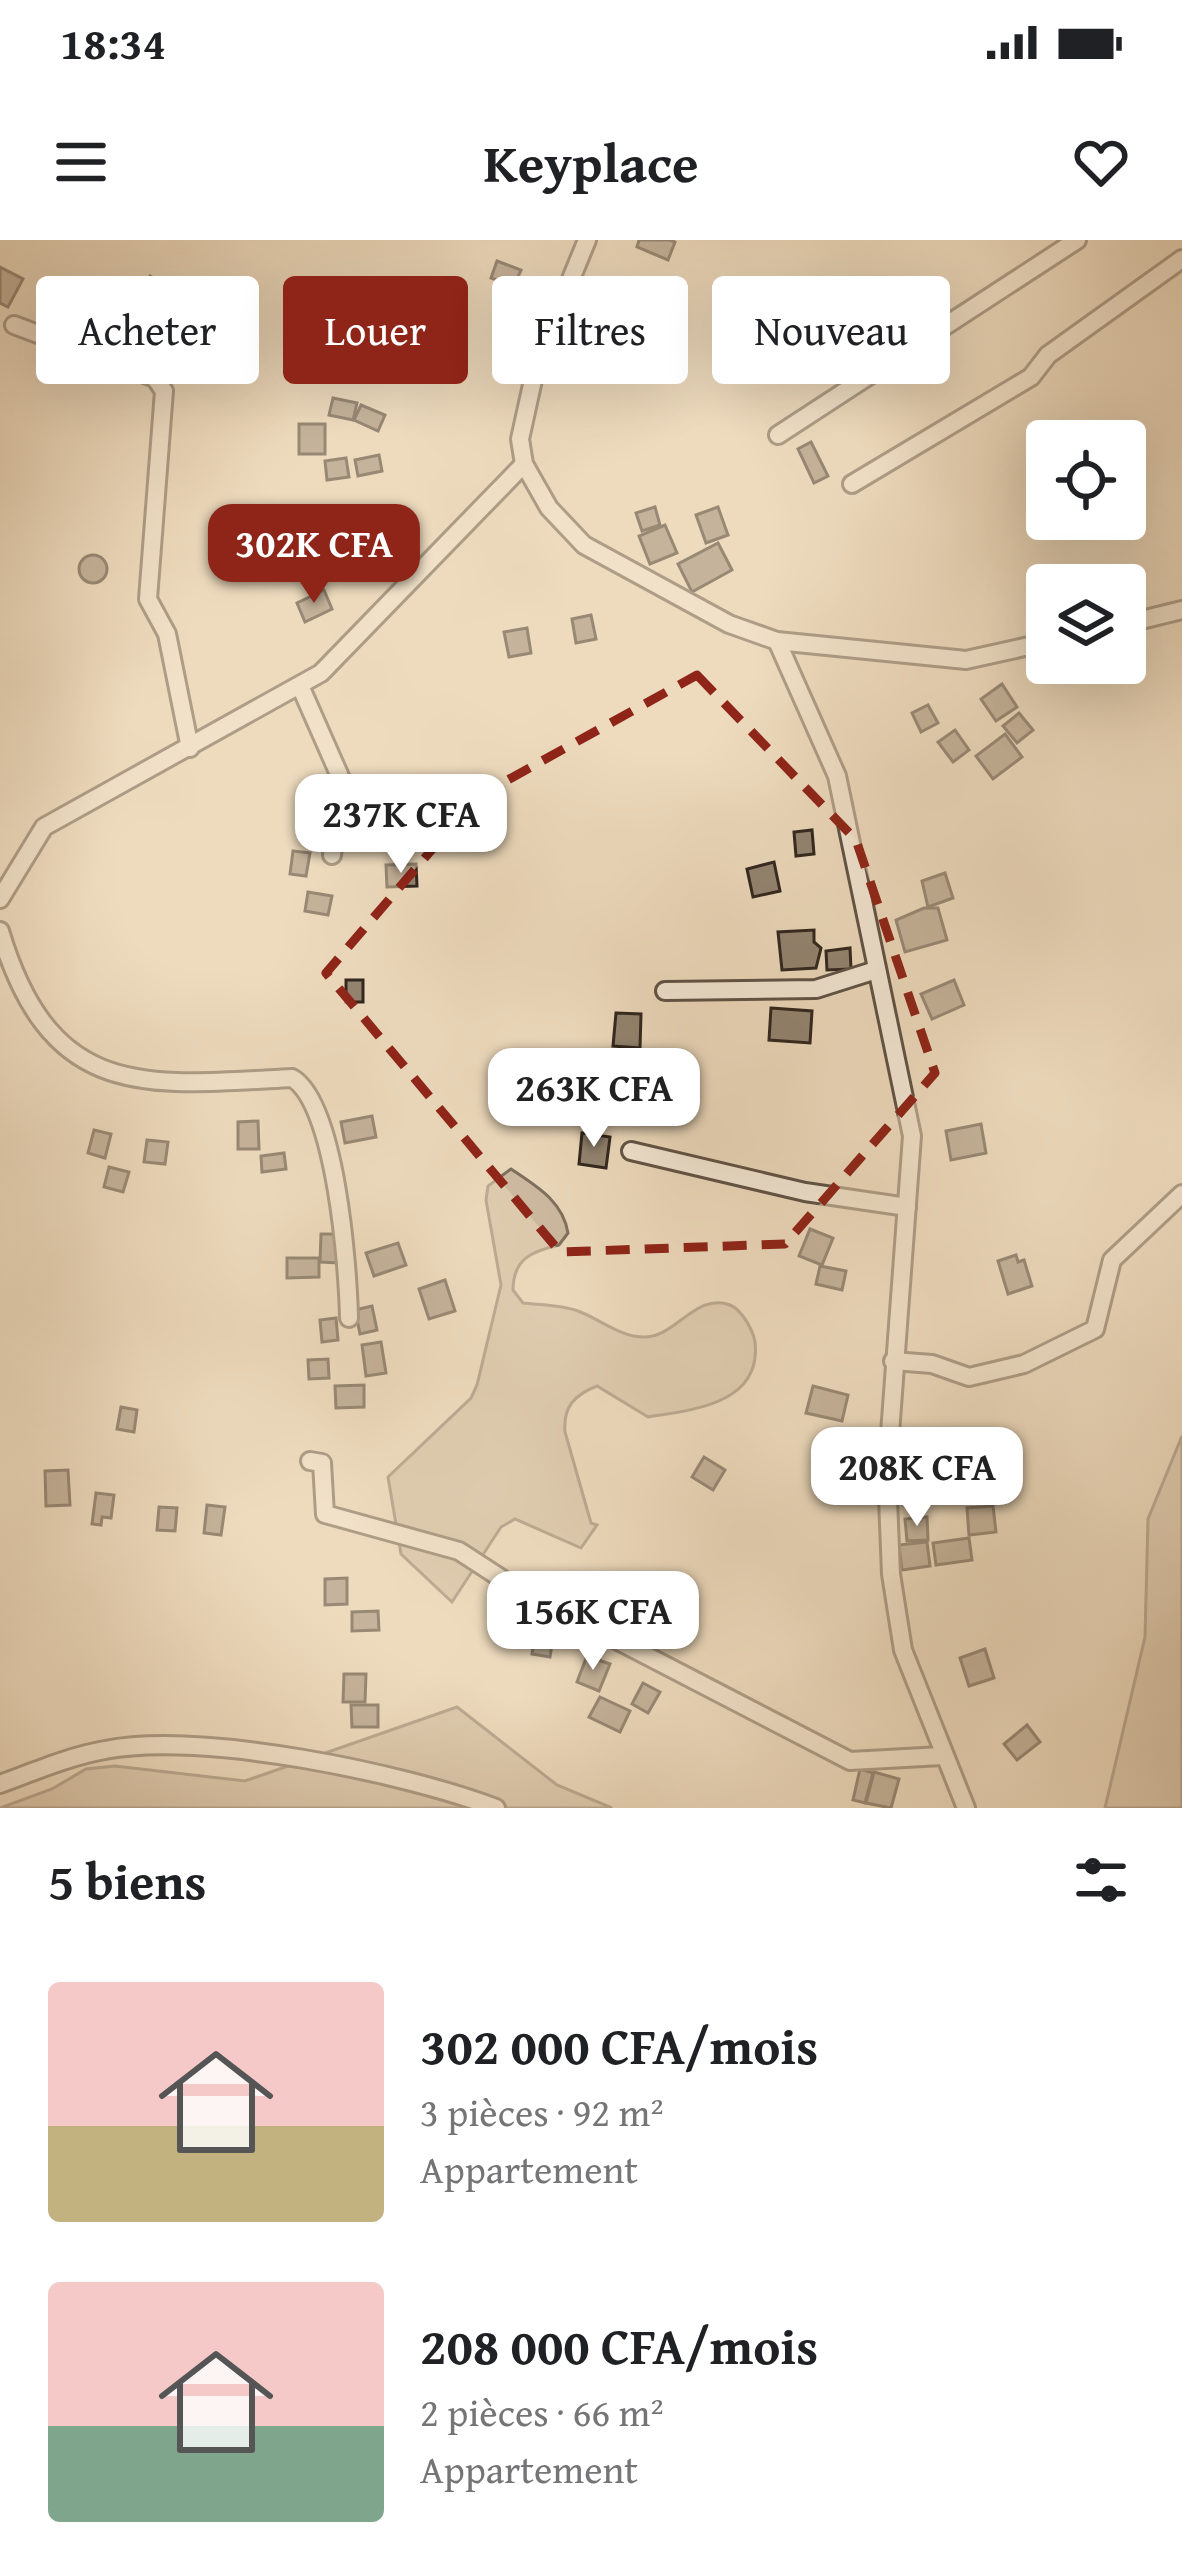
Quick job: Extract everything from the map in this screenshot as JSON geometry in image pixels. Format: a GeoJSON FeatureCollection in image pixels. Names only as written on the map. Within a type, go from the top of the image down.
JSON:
{"type":"FeatureCollection","features":[{"type":"Feature","properties":{"kind":"street"},"geometry":{"type":"LineString","coordinates":[[587,240],[524,410],[524,464],[549,508],[584,545],[729,624],[777,641],[966,660],[1026,647]]}},
{"type":"Feature","properties":{"kind":"street"},"geometry":{"type":"LineString","coordinates":[[778,435],[1077,240]]}},
{"type":"Feature","properties":{"kind":"street"},"geometry":{"type":"LineString","coordinates":[[852,484],[1012,390],[1048,355],[1182,259]]}},
{"type":"Feature","properties":{"kind":"street"},"geometry":{"type":"LineString","coordinates":[[14,325],[155,379],[164,391],[148,598],[167,634],[190,748]]}},
{"type":"Feature","properties":{"kind":"street"},"geometry":{"type":"LineString","coordinates":[[0,899],[44,827],[301,688],[524,464]]}},
{"type":"Feature","properties":{"kind":"street"},"geometry":{"type":"LineString","coordinates":[[1146,619],[1182,610]]}},
{"type":"Feature","properties":{"kind":"street"},"geometry":{"type":"LineString","coordinates":[[777,641],[836,776],[912,1136],[892,1361],[887,1474],[891,1574],[903,1650],[966,1808]]}},
{"type":"Feature","properties":{"kind":"street"},"geometry":{"type":"LineString","coordinates":[[301,688],[342,781],[332,855]]}},
{"type":"Feature","properties":{"kind":"street"},"geometry":{"type":"LineString","coordinates":[[0,931],[14,978],[31,1007],[89,1061],[124,1078],[177,1087],[292,1078],[304,1086],[323,1136],[347,1254],[349,1318]]}},
{"type":"Feature","properties":{"kind":"street"},"geometry":{"type":"LineString","coordinates":[[665,991],[816,989],[875,970]]}},
{"type":"Feature","properties":{"kind":"street"},"geometry":{"type":"LineString","coordinates":[[631,1151],[805,1192],[907,1207]]}},
{"type":"Feature","properties":{"kind":"street"},"geometry":{"type":"LineString","coordinates":[[892,1361],[932,1364],[969,1377],[1024,1364],[1068,1346],[1095,1329],[1112,1260],[1182,1194]]}},
{"type":"Feature","properties":{"kind":"street"},"geometry":{"type":"LineString","coordinates":[[310,1461],[322,1463],[325,1514],[459,1551],[705,1689],[850,1761],[943,1756]]}},
{"type":"Feature","properties":{"kind":"street"},"geometry":{"type":"LineString","coordinates":[[0,1784],[105,1750],[188,1747],[429,1783],[496,1808]]}},
{"type":"Feature","properties":{"kind":"highlighted area"},"geometry":{"type":"Polygon","coordinates":[[[697,675],[856,840],[935,1073],[785,1244],[560,1252],[326,973],[477,797],[697,675]]]}},
{"type":"Feature","properties":{"kind":"shaded area"},"geometry":{"type":"Polygon","coordinates":[[[511,1169],[554,1203],[568,1233],[559,1245],[520,1264],[513,1290],[523,1303],[571,1309],[619,1331],[646,1337],[667,1330],[707,1304],[730,1305],[752,1332],[754,1363],[736,1391],[684,1411],[648,1417],[597,1386],[582,1393],[568,1409],[565,1432],[591,1523],[597,1525],[581,1548],[515,1519],[501,1527],[452,1602],[401,1554],[388,1477],[471,1398],[477,1385],[501,1285],[486,1200],[488,1186],[511,1169]]]}},
{"type":"Feature","properties":{"kind":"shaded area"},"geometry":{"type":"Polygon","coordinates":[[[1182,1436],[1182,1808],[1105,1808],[1145,1637],[1148,1519],[1182,1436]]]}},
{"type":"Feature","properties":{"kind":"shaded area"},"geometry":{"type":"Polygon","coordinates":[[[457,1707],[557,1785],[612,1808],[0,1808],[52,1789],[86,1769],[115,1766],[245,1781],[457,1707]]]}},
{"type":"Feature","properties":{"kind":"building"},"geometry":{"type":"Polygon","coordinates":[[[639,240],[675,242],[668,260],[637,247],[639,240]]]}},
{"type":"Feature","properties":{"kind":"building"},"geometry":{"type":"Polygon","coordinates":[[[497,261],[521,270],[518,276],[491,278],[497,261]]]}},
{"type":"Feature","properties":{"kind":"building"},"geometry":{"type":"Polygon","coordinates":[[[0,267],[23,279],[8,307],[0,303],[0,267]]]}},
{"type":"Feature","properties":{"kind":"building"},"geometry":{"type":"Polygon","coordinates":[[[333,398],[357,403],[353,420],[329,415],[333,398]]]}},
{"type":"Feature","properties":{"kind":"building"},"geometry":{"type":"Polygon","coordinates":[[[361,405],[385,415],[378,431],[354,420],[361,405]]]}},
{"type":"Feature","properties":{"kind":"building"},"geometry":{"type":"Polygon","coordinates":[[[299,424],[325,424],[325,454],[299,454],[299,424]]]}},
{"type":"Feature","properties":{"kind":"building"},"geometry":{"type":"Polygon","coordinates":[[[811,442],[828,476],[814,483],[798,449],[811,442]]]}},
{"type":"Feature","properties":{"kind":"building"},"geometry":{"type":"Polygon","coordinates":[[[379,455],[382,471],[358,476],[355,460],[379,455]]]}},
{"type":"Feature","properties":{"kind":"building"},"geometry":{"type":"Polygon","coordinates":[[[346,458],[349,477],[327,480],[325,461],[346,458]]]}},
{"type":"Feature","properties":{"kind":"building"},"geometry":{"type":"Polygon","coordinates":[[[655,507],[660,525],[642,531],[636,513],[655,507]]]}},
{"type":"Feature","properties":{"kind":"building"},"geometry":{"type":"Polygon","coordinates":[[[718,507],[728,535],[706,543],[696,515],[718,507]]]}},
{"type":"Feature","properties":{"kind":"building"},"geometry":{"type":"Polygon","coordinates":[[[665,525],[677,553],[650,564],[639,536],[665,525]]]}},
{"type":"Feature","properties":{"kind":"building"},"geometry":{"type":"Polygon","coordinates":[[[718,543],[732,570],[692,592],[678,564],[718,543]]]}},
{"type":"Feature","properties":{"kind":"building"},"geometry":{"type":"Polygon","coordinates":[[[93,555],[103,559],[107,569],[103,579],[93,583],[83,579],[79,569],[83,559],[93,555]]]}},
{"type":"Feature","properties":{"kind":"building"},"geometry":{"type":"Polygon","coordinates":[[[324,590],[332,609],[305,622],[297,603],[324,590]]]}},
{"type":"Feature","properties":{"kind":"building"},"geometry":{"type":"Polygon","coordinates":[[[591,615],[596,639],[576,643],[572,619],[591,615]]]}},
{"type":"Feature","properties":{"kind":"building"},"geometry":{"type":"Polygon","coordinates":[[[527,628],[531,653],[509,657],[504,632],[527,628]]]}},
{"type":"Feature","properties":{"kind":"building"},"geometry":{"type":"Polygon","coordinates":[[[1002,684],[1017,707],[996,721],[981,699],[1002,684]]]}},
{"type":"Feature","properties":{"kind":"building"},"geometry":{"type":"Polygon","coordinates":[[[928,705],[938,723],[921,732],[912,713],[928,705]]]}},
{"type":"Feature","properties":{"kind":"building"},"geometry":{"type":"Polygon","coordinates":[[[1019,713],[1033,730],[1017,743],[1003,726],[1019,713]]]}},
{"type":"Feature","properties":{"kind":"building"},"geometry":{"type":"Polygon","coordinates":[[[955,730],[969,750],[953,762],[938,742],[955,730]]]}},
{"type":"Feature","properties":{"kind":"building"},"geometry":{"type":"Polygon","coordinates":[[[1005,734],[1022,757],[993,779],[976,756],[1005,734]]]}},
{"type":"Feature","properties":{"kind":"building"},"geometry":{"type":"Polygon","coordinates":[[[812,830],[814,854],[796,856],[794,832],[812,830]]]}},
{"type":"Feature","properties":{"kind":"building"},"geometry":{"type":"Polygon","coordinates":[[[293,851],[310,853],[306,876],[290,874],[293,851]]]}},
{"type":"Feature","properties":{"kind":"building"},"geometry":{"type":"Polygon","coordinates":[[[774,862],[780,891],[753,897],[747,869],[774,862]]]}},
{"type":"Feature","properties":{"kind":"building"},"geometry":{"type":"Polygon","coordinates":[[[416,864],[417,886],[387,887],[386,865],[416,864]]]}},
{"type":"Feature","properties":{"kind":"building"},"geometry":{"type":"Polygon","coordinates":[[[945,873],[953,898],[928,907],[922,881],[945,873]]]}},
{"type":"Feature","properties":{"kind":"building"},"geometry":{"type":"Polygon","coordinates":[[[308,892],[332,896],[328,915],[305,911],[308,892]]]}},
{"type":"Feature","properties":{"kind":"building"},"geometry":{"type":"Polygon","coordinates":[[[924,908],[938,908],[947,940],[905,952],[896,920],[924,908]]]}},
{"type":"Feature","properties":{"kind":"building"},"geometry":{"type":"Polygon","coordinates":[[[814,930],[814,942],[821,948],[816,968],[782,970],[778,932],[814,930]]]}},
{"type":"Feature","properties":{"kind":"building"},"geometry":{"type":"Polygon","coordinates":[[[850,948],[851,969],[827,970],[826,951],[850,948]]]}},
{"type":"Feature","properties":{"kind":"building"},"geometry":{"type":"Polygon","coordinates":[[[346,980],[363,980],[363,1002],[346,1002],[346,980]]]}},
{"type":"Feature","properties":{"kind":"building"},"geometry":{"type":"Polygon","coordinates":[[[954,980],[964,1005],[932,1019],[921,994],[954,980]]]}},
{"type":"Feature","properties":{"kind":"building"},"geometry":{"type":"Polygon","coordinates":[[[771,1008],[812,1011],[810,1043],[769,1040],[771,1008]]]}},
{"type":"Feature","properties":{"kind":"building"},"geometry":{"type":"Polygon","coordinates":[[[616,1013],[641,1014],[640,1048],[613,1046],[616,1013]]]}},
{"type":"Feature","properties":{"kind":"building"},"geometry":{"type":"Polygon","coordinates":[[[372,1116],[376,1137],[345,1143],[341,1122],[372,1116]]]}},
{"type":"Feature","properties":{"kind":"building"},"geometry":{"type":"Polygon","coordinates":[[[258,1121],[259,1149],[238,1149],[238,1122],[258,1121]]]}},
{"type":"Feature","properties":{"kind":"building"},"geometry":{"type":"Polygon","coordinates":[[[981,1124],[986,1153],[951,1160],[946,1131],[981,1124]]]}},
{"type":"Feature","properties":{"kind":"building"},"geometry":{"type":"Polygon","coordinates":[[[94,1130],[111,1134],[105,1158],[88,1153],[94,1130]]]}},
{"type":"Feature","properties":{"kind":"building"},"geometry":{"type":"Polygon","coordinates":[[[582,1133],[610,1137],[606,1168],[579,1164],[582,1133]]]}},
{"type":"Feature","properties":{"kind":"building"},"geometry":{"type":"Polygon","coordinates":[[[147,1140],[168,1142],[165,1164],[144,1162],[147,1140]]]}},
{"type":"Feature","properties":{"kind":"building"},"geometry":{"type":"Polygon","coordinates":[[[284,1153],[286,1169],[262,1172],[261,1156],[284,1153]]]}},
{"type":"Feature","properties":{"kind":"building"},"geometry":{"type":"Polygon","coordinates":[[[109,1167],[129,1172],[123,1192],[104,1187],[109,1167]]]}},
{"type":"Feature","properties":{"kind":"building"},"geometry":{"type":"Polygon","coordinates":[[[810,1229],[833,1238],[822,1265],[799,1256],[810,1229]]]}},
{"type":"Feature","properties":{"kind":"building"},"geometry":{"type":"Polygon","coordinates":[[[321,1234],[340,1234],[339,1263],[320,1262],[321,1234]]]}},
{"type":"Feature","properties":{"kind":"building"},"geometry":{"type":"Polygon","coordinates":[[[398,1243],[406,1265],[374,1276],[366,1253],[398,1243]]]}},
{"type":"Feature","properties":{"kind":"building"},"geometry":{"type":"Polygon","coordinates":[[[1016,1255],[1018,1262],[1024,1260],[1032,1286],[1008,1294],[998,1261],[1016,1255]]]}},
{"type":"Feature","properties":{"kind":"building"},"geometry":{"type":"Polygon","coordinates":[[[287,1258],[319,1258],[319,1277],[287,1278],[287,1258]]]}},
{"type":"Feature","properties":{"kind":"building"},"geometry":{"type":"Polygon","coordinates":[[[820,1266],[846,1271],[842,1290],[816,1284],[820,1266]]]}},
{"type":"Feature","properties":{"kind":"building"},"geometry":{"type":"Polygon","coordinates":[[[445,1280],[455,1311],[429,1319],[419,1289],[445,1280]]]}},
{"type":"Feature","properties":{"kind":"building"},"geometry":{"type":"Polygon","coordinates":[[[372,1306],[377,1330],[360,1334],[355,1310],[372,1306]]]}},
{"type":"Feature","properties":{"kind":"building"},"geometry":{"type":"Polygon","coordinates":[[[336,1318],[338,1340],[322,1342],[320,1320],[336,1318]]]}},
{"type":"Feature","properties":{"kind":"building"},"geometry":{"type":"Polygon","coordinates":[[[381,1342],[386,1373],[366,1376],[362,1345],[381,1342]]]}},
{"type":"Feature","properties":{"kind":"building"},"geometry":{"type":"Polygon","coordinates":[[[328,1359],[329,1378],[309,1379],[308,1360],[328,1359]]]}},
{"type":"Feature","properties":{"kind":"building"},"geometry":{"type":"Polygon","coordinates":[[[364,1385],[364,1407],[336,1408],[335,1386],[364,1385]]]}},
{"type":"Feature","properties":{"kind":"building"},"geometry":{"type":"Polygon","coordinates":[[[813,1386],[848,1395],[842,1421],[806,1413],[813,1386]]]}},
{"type":"Feature","properties":{"kind":"building"},"geometry":{"type":"Polygon","coordinates":[[[121,1407],[137,1410],[134,1432],[117,1429],[121,1407]]]}},
{"type":"Feature","properties":{"kind":"building"},"geometry":{"type":"Polygon","coordinates":[[[704,1457],[725,1470],[713,1490],[692,1477],[704,1457]]]}},
{"type":"Feature","properties":{"kind":"building"},"geometry":{"type":"Polygon","coordinates":[[[68,1470],[70,1505],[46,1506],[45,1471],[68,1470]]]}},
{"type":"Feature","properties":{"kind":"building"},"geometry":{"type":"Polygon","coordinates":[[[96,1493],[114,1495],[111,1518],[102,1517],[101,1525],[92,1524],[96,1493]]]}},
{"type":"Feature","properties":{"kind":"building"},"geometry":{"type":"Polygon","coordinates":[[[207,1505],[225,1507],[221,1535],[204,1533],[207,1505]]]}},
{"type":"Feature","properties":{"kind":"building"},"geometry":{"type":"Polygon","coordinates":[[[993,1506],[996,1532],[969,1535],[967,1508],[993,1506]]]}},
{"type":"Feature","properties":{"kind":"building"},"geometry":{"type":"Polygon","coordinates":[[[159,1507],[177,1508],[175,1531],[157,1530],[159,1507]]]}},
{"type":"Feature","properties":{"kind":"building"},"geometry":{"type":"Polygon","coordinates":[[[927,1517],[928,1540],[907,1541],[905,1519],[927,1517]]]}},
{"type":"Feature","properties":{"kind":"building"},"geometry":{"type":"Polygon","coordinates":[[[969,1538],[972,1560],[936,1565],[933,1543],[969,1538]]]}},
{"type":"Feature","properties":{"kind":"building"},"geometry":{"type":"Polygon","coordinates":[[[927,1542],[930,1566],[902,1570],[899,1545],[927,1542]]]}},
{"type":"Feature","properties":{"kind":"building"},"geometry":{"type":"Polygon","coordinates":[[[347,1578],[347,1604],[325,1605],[325,1579],[347,1578]]]}},
{"type":"Feature","properties":{"kind":"building"},"geometry":{"type":"Polygon","coordinates":[[[378,1611],[379,1630],[352,1631],[352,1612],[378,1611]]]}},
{"type":"Feature","properties":{"kind":"building"},"geometry":{"type":"Polygon","coordinates":[[[536,1628],[554,1632],[550,1657],[532,1654],[536,1628]]]}},
{"type":"Feature","properties":{"kind":"building"},"geometry":{"type":"Polygon","coordinates":[[[985,1649],[994,1678],[969,1686],[960,1658],[985,1649]]]}},
{"type":"Feature","properties":{"kind":"building"},"geometry":{"type":"Polygon","coordinates":[[[587,1656],[610,1664],[599,1691],[577,1682],[587,1656]]]}},
{"type":"Feature","properties":{"kind":"building"},"geometry":{"type":"Polygon","coordinates":[[[344,1674],[366,1674],[365,1702],[343,1702],[344,1674]]]}},
{"type":"Feature","properties":{"kind":"building"},"geometry":{"type":"Polygon","coordinates":[[[643,1683],[660,1692],[648,1713],[632,1704],[643,1683]]]}},
{"type":"Feature","properties":{"kind":"building"},"geometry":{"type":"Polygon","coordinates":[[[600,1697],[630,1711],[620,1732],[589,1717],[600,1697]]]}},
{"type":"Feature","properties":{"kind":"building"},"geometry":{"type":"Polygon","coordinates":[[[351,1705],[378,1705],[378,1727],[352,1727],[351,1705]]]}},
{"type":"Feature","properties":{"kind":"building"},"geometry":{"type":"Polygon","coordinates":[[[1027,1725],[1040,1742],[1017,1760],[1004,1744],[1027,1725]]]}},
{"type":"Feature","properties":{"kind":"building"},"geometry":{"type":"Polygon","coordinates":[[[860,1769],[873,1773],[865,1803],[853,1800],[860,1769]]]}},
{"type":"Feature","properties":{"kind":"building"},"geometry":{"type":"Polygon","coordinates":[[[874,1772],[899,1779],[891,1808],[866,1803],[874,1772]]]}}]}
